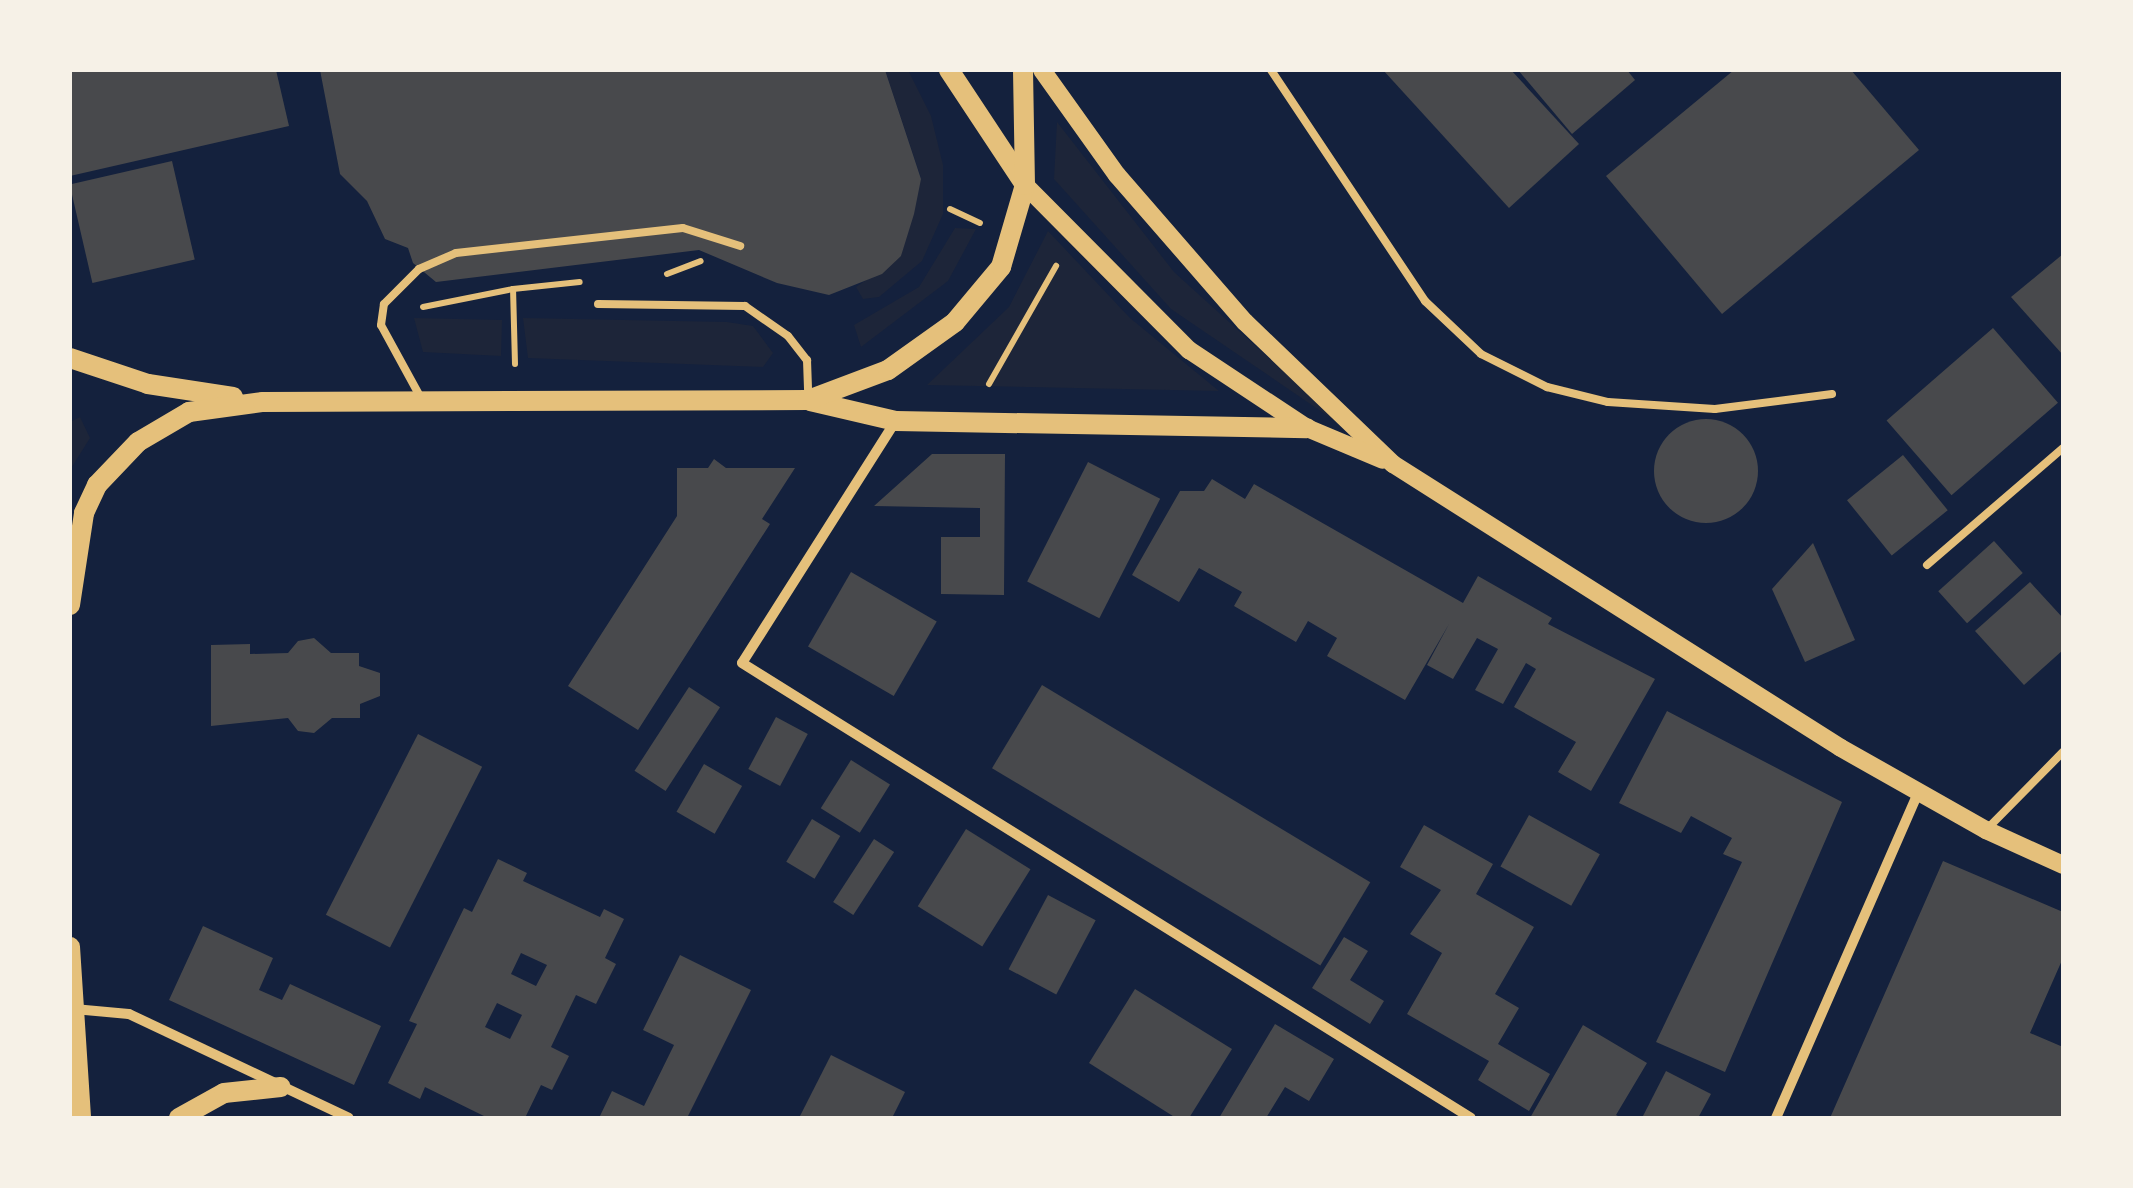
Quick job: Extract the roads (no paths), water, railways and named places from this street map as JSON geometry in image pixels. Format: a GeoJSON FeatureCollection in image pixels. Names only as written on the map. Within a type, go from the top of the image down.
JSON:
{"type":"FeatureCollection","features":[{"type":"Feature","properties":{"kind":"main road"},"geometry":{"type":"LineString","coordinates":[[949,70],[1024,185]]}},
{"type":"Feature","properties":{"kind":"main road"},"geometry":{"type":"LineString","coordinates":[[808,400],[888,370],[972,307],[1012,241],[1024,185],[1023,70]]}},
{"type":"Feature","properties":{"kind":"main road"},"geometry":{"type":"LineString","coordinates":[[70,358],[148,384],[263,402]]}},
{"type":"Feature","properties":{"kind":"main road"},"geometry":{"type":"LineString","coordinates":[[70,606],[84,512],[114,463],[189,412],[263,402],[808,400],[896,421],[1307,428]]}},
{"type":"Feature","properties":{"kind":"main road"},"geometry":{"type":"LineString","coordinates":[[70,947],[81,1118]]}},
{"type":"Feature","properties":{"kind":"main road"},"geometry":{"type":"LineString","coordinates":[[179,1118],[224,1093],[281,1087]]}},
{"type":"Feature","properties":{"kind":"street"},"geometry":{"type":"LineString","coordinates":[[1042,70],[1117,175],[1245,322],[1393,464],[1590,594],[1918,793],[2063,865]]}},
{"type":"Feature","properties":{"kind":"street"},"geometry":{"type":"LineString","coordinates":[[1024,185],[1189,350],[1307,428],[1393,464]]}},
{"type":"Feature","properties":{"kind":"street"},"geometry":{"type":"LineString","coordinates":[[896,421],[742,663],[1471,1118]]}},
{"type":"Feature","properties":{"kind":"street"},"geometry":{"type":"LineString","coordinates":[[1776,1118],[1918,793]]}},
{"type":"Feature","properties":{"kind":"street"},"geometry":{"type":"LineString","coordinates":[[72,1009],[130,1014],[348,1118]]}},
{"type":"Feature","properties":{"kind":"lane"},"geometry":{"type":"LineString","coordinates":[[1271,70],[1425,301],[1481,354],[1547,387],[1608,402],[1715,408],[1832,394]]}},
{"type":"Feature","properties":{"kind":"lane"},"geometry":{"type":"LineString","coordinates":[[423,402],[381,326],[384,304],[419,270],[456,253],[683,228],[740,246]]}},
{"type":"Feature","properties":{"kind":"lane"},"geometry":{"type":"LineString","coordinates":[[598,304],[745,306],[788,336],[806,360],[808,400]]}},
{"type":"Feature","properties":{"kind":"lane"},"geometry":{"type":"LineString","coordinates":[[1928,565],[2063,448]]}},
{"type":"Feature","properties":{"kind":"lane"},"geometry":{"type":"LineString","coordinates":[[1986,830],[2063,752]]}},
{"type":"Feature","properties":{"kind":"lane"},"geometry":{"type":"LineString","coordinates":[[2051,763],[2063,771]]}}]}
